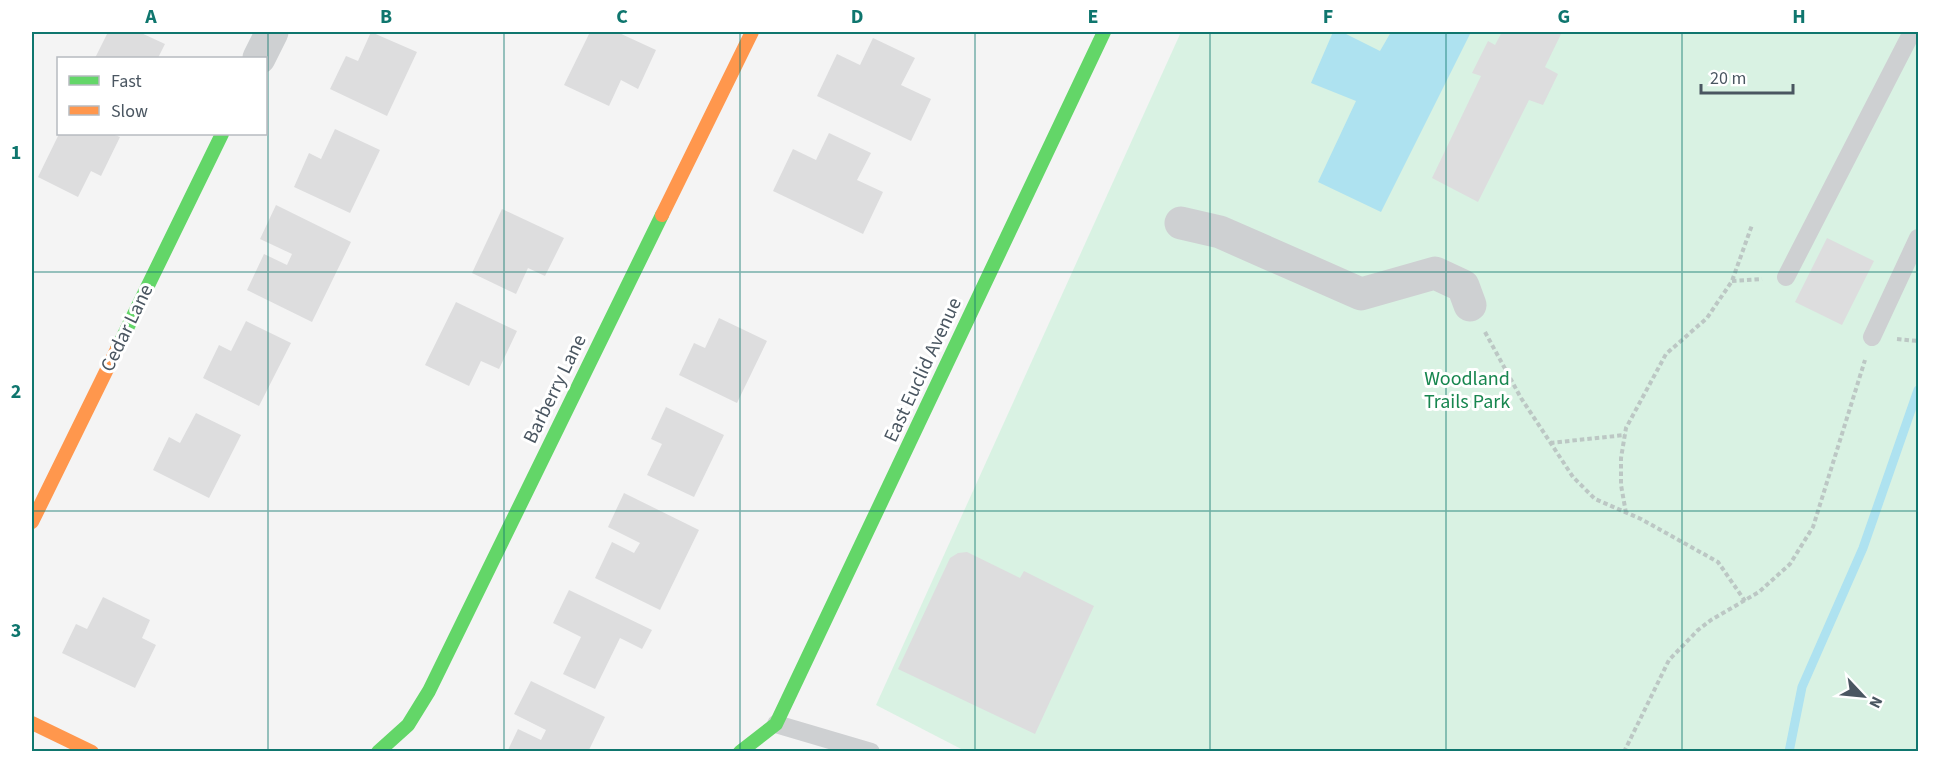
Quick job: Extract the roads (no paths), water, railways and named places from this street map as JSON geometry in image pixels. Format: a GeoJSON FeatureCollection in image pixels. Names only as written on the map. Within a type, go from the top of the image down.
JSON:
{"type":"FeatureCollection","features":[{"type":"Feature","properties":{"kind":"street"},"geometry":{"type":"LineString","coordinates":[[260,57],[272,32]]}},
{"type":"Feature","properties":{"kind":"street","name":"Barberry Lane"},"geometry":{"type":"LineString","coordinates":[[378,752],[408,724],[429,691],[752,32]]}},
{"type":"Feature","properties":{"kind":"street","name":"East Euclid Avenue"},"geometry":{"type":"LineString","coordinates":[[740,752],[776,724],[1104,32]]}},
{"type":"Feature","properties":{"kind":"street","name":"Cedar Lane"},"geometry":{"type":"LineString","coordinates":[[32,522],[222,135]]}},
{"type":"Feature","properties":{"kind":"street"},"geometry":{"type":"LineString","coordinates":[[1181,223],[1220,232],[1361,294],[1435,273],[1463,286],[1470,305]]}},
{"type":"Feature","properties":{"kind":"street"},"geometry":{"type":"LineString","coordinates":[[32,723],[92,752]]}},
{"type":"Feature","properties":{"kind":"street","name":"East Euclid Avenue"},"geometry":{"type":"LineString","coordinates":[[776,724],[777,742]]}},
{"type":"Feature","properties":{"kind":"lane"},"geometry":{"type":"LineString","coordinates":[[1786,277],[1912,32]]}},
{"type":"Feature","properties":{"kind":"lane"},"geometry":{"type":"LineString","coordinates":[[1870,345],[1918,238]]}},
{"type":"Feature","properties":{"kind":"lane"},"geometry":{"type":"LineString","coordinates":[[776,724],[871,752]]}},
{"type":"Feature","properties":{"kind":"water"},"geometry":{"type":"Polygon","coordinates":[[[1333,32],[1342,32],[1380,51],[1391,32],[1471,32],[1381,212],[1318,182],[1356,101],[1311,83],[1333,32]]]}},
{"type":"Feature","properties":{"kind":"waterway"},"geometry":{"type":"LineString","coordinates":[[1789,752],[1802,687],[1863,548],[1918,390]]}},
{"type":"Feature","properties":{"kind":"park label","name":"Woodland Trails Park"},"geometry":{"type":"Point","coordinates":[1467,390]}}]}
